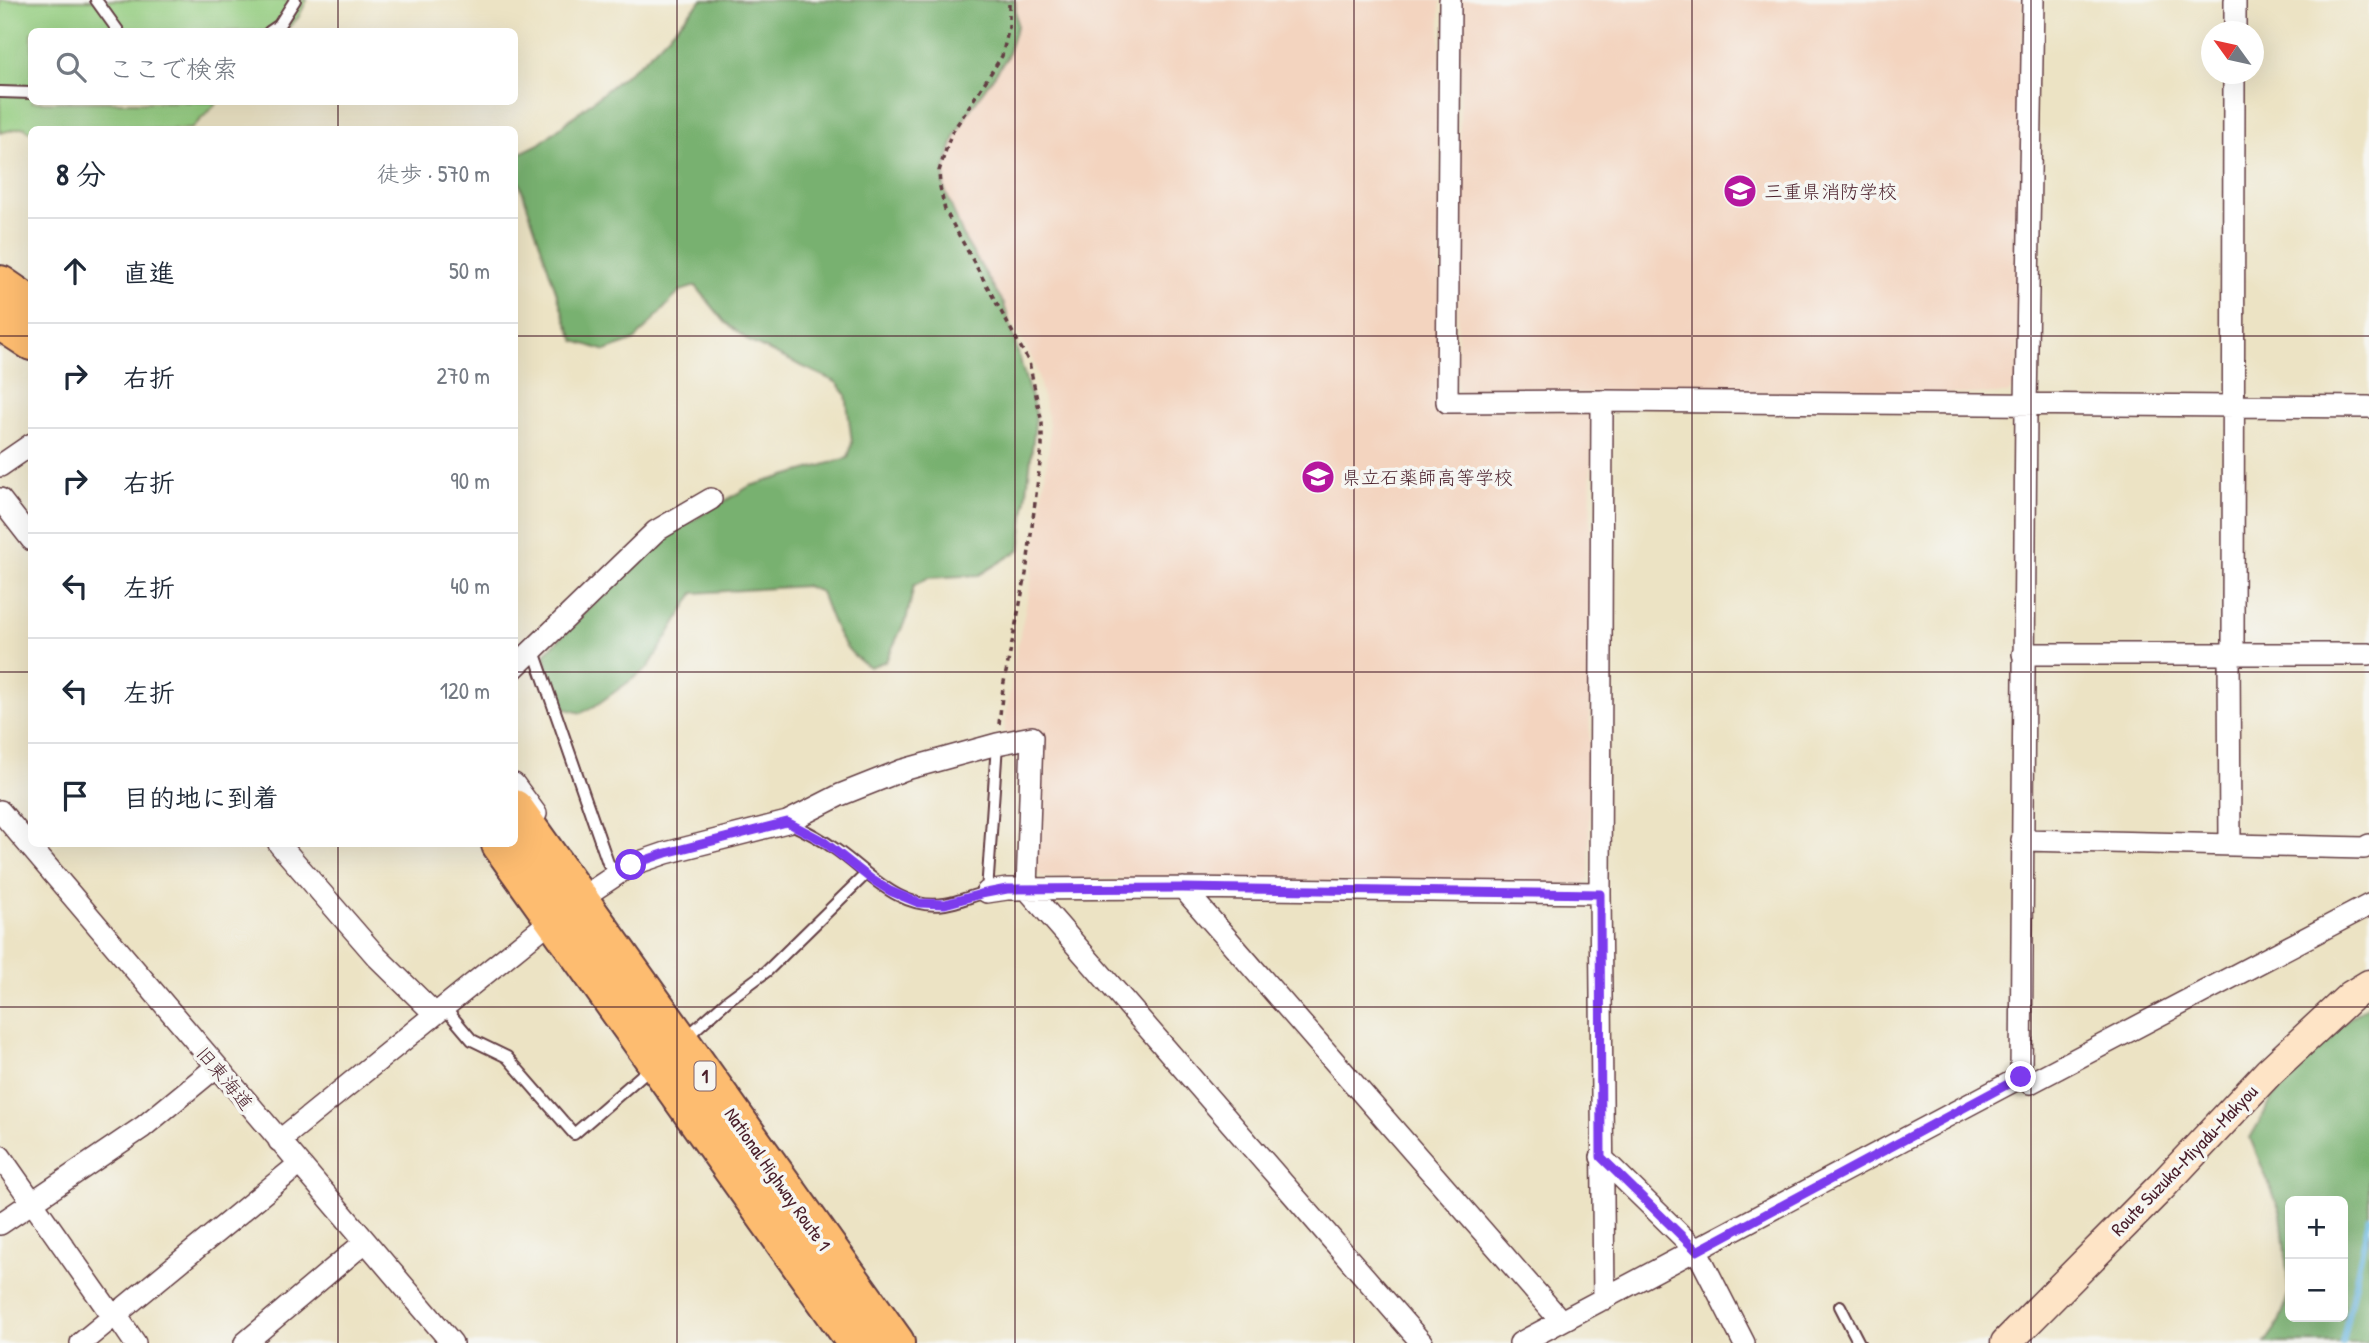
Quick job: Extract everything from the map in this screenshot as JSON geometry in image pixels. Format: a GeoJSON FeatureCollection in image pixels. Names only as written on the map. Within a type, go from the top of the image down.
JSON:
{"type":"FeatureCollection","features":[{"type":"Feature","properties":{"kind":"highway"},"geometry":{"type":"LineString","coordinates":[[0,285],[28,304]]}},
{"type":"Feature","properties":{"kind":"highway"},"geometry":{"type":"LineString","coordinates":[[0,320],[28,338]]}},
{"type":"Feature","properties":{"kind":"highway","name":"National Highway Route 1"},"geometry":{"type":"LineString","coordinates":[[518,815],[857,1343]]}},
{"type":"Feature","properties":{"kind":"highway","name":"National Highway Route 1"},"geometry":{"type":"LineString","coordinates":[[505,847],[574,904],[895,1343]]}},
{"type":"Feature","properties":{"kind":"main road","name":"Route Suzuka-Miyadu-Makyou"},"geometry":{"type":"LineString","coordinates":[[2016,1339],[2269,1072],[2350,996],[2369,985]]}},
{"type":"Feature","properties":{"kind":"street"},"geometry":{"type":"LineString","coordinates":[[1450,0],[1447,402],[2369,407]]}},
{"type":"Feature","properties":{"kind":"street"},"geometry":{"type":"LineString","coordinates":[[2021,1077],[2023,654],[2033,0]]}},
{"type":"Feature","properties":{"kind":"street"},"geometry":{"type":"LineString","coordinates":[[2235,0],[2235,21]]}},
{"type":"Feature","properties":{"kind":"street"},"geometry":{"type":"LineString","coordinates":[[2230,845],[2234,84]]}},
{"type":"Feature","properties":{"kind":"street"},"geometry":{"type":"LineString","coordinates":[[1602,401],[1600,894],[1604,1299]]}},
{"type":"Feature","properties":{"kind":"street"},"geometry":{"type":"LineString","coordinates":[[0,466],[28,447]]}},
{"type":"Feature","properties":{"kind":"street"},"geometry":{"type":"LineString","coordinates":[[0,499],[28,535]]}},
{"type":"Feature","properties":{"kind":"street"},"geometry":{"type":"LineString","coordinates":[[518,665],[656,531],[711,499]]}},
{"type":"Feature","properties":{"kind":"street"},"geometry":{"type":"LineString","coordinates":[[2023,654],[2369,654]]}},
{"type":"Feature","properties":{"kind":"street"},"geometry":{"type":"LineString","coordinates":[[279,1141],[574,904],[631,865],[666,853],[787,822],[840,795],[903,770],[1032,737],[1027,889],[1422,1343]]}},
{"type":"Feature","properties":{"kind":"street"},"geometry":{"type":"LineString","coordinates":[[518,790],[575,868],[574,904]]}},
{"type":"Feature","properties":{"kind":"street","name":"旧東海道"},"geometry":{"type":"LineString","coordinates":[[0,811],[25,829]]}},
{"type":"Feature","properties":{"kind":"street"},"geometry":{"type":"LineString","coordinates":[[2022,840],[2364,848],[2369,845]]}},
{"type":"Feature","properties":{"kind":"street","name":"旧東海道"},"geometry":{"type":"LineString","coordinates":[[39,847],[216,1067],[452,1343]]}},
{"type":"Feature","properties":{"kind":"street"},"geometry":{"type":"LineString","coordinates":[[282,847],[377,957],[439,1011]]}},
{"type":"Feature","properties":{"kind":"street"},"geometry":{"type":"LineString","coordinates":[[987,892],[1027,889],[1183,888],[1600,894]]}},
{"type":"Feature","properties":{"kind":"street"},"geometry":{"type":"LineString","coordinates":[[1183,888],[1561,1321]]}},
{"type":"Feature","properties":{"kind":"street"},"geometry":{"type":"LineString","coordinates":[[2021,1077],[2030,1083],[2369,905]]}},
{"type":"Feature","properties":{"kind":"street"},"geometry":{"type":"LineString","coordinates":[[0,1224],[143,1127],[216,1067]]}},
{"type":"Feature","properties":{"kind":"street"},"geometry":{"type":"LineString","coordinates":[[1520,1343],[2021,1077]]}},
{"type":"Feature","properties":{"kind":"street"},"geometry":{"type":"LineString","coordinates":[[0,1156],[135,1343]]}},
{"type":"Feature","properties":{"kind":"street"},"geometry":{"type":"LineString","coordinates":[[1601,1157],[1697,1251],[1744,1343]]}},
{"type":"Feature","properties":{"kind":"street"},"geometry":{"type":"LineString","coordinates":[[81,1343],[298,1165]]}},
{"type":"Feature","properties":{"kind":"street"},"geometry":{"type":"LineString","coordinates":[[245,1343],[365,1242]]}},
{"type":"Feature","properties":{"kind":"lane"},"geometry":{"type":"LineString","coordinates":[[96,0],[116,28]]}},
{"type":"Feature","properties":{"kind":"lane"},"geometry":{"type":"LineString","coordinates":[[275,28],[295,0]]}},
{"type":"Feature","properties":{"kind":"lane"},"geometry":{"type":"LineString","coordinates":[[0,92],[28,93]]}},
{"type":"Feature","properties":{"kind":"lane"},"geometry":{"type":"LineString","coordinates":[[534,651],[608,863],[617,873]]}},
{"type":"Feature","properties":{"kind":"lane"},"geometry":{"type":"LineString","coordinates":[[787,822],[823,841],[890,891],[919,903],[945,904],[987,892],[997,744]]}},
{"type":"Feature","properties":{"kind":"lane"},"geometry":{"type":"LineString","coordinates":[[690,1034],[728,1000],[767,971],[866,874]]}},
{"type":"Feature","properties":{"kind":"lane"},"geometry":{"type":"LineString","coordinates":[[439,1011],[472,1040],[507,1057],[574,1134],[642,1075]]}},
{"type":"Feature","properties":{"kind":"lane"},"geometry":{"type":"LineString","coordinates":[[1840,1306],[1859,1343]]}},
{"type":"Feature","properties":{"kind":"path"},"geometry":{"type":"LineString","coordinates":[[997,744],[1003,687],[1026,574],[1041,457],[1042,423],[1029,362],[945,210],[939,171],[951,134],[1002,56],[1009,27],[1009,0]]}},
{"type":"Feature","properties":{"kind":"shaded area","name":"県立石薬師高等学校"},"geometry":{"type":"Polygon","coordinates":[[[1015,0],[1440,0],[1440,408],[1585,412],[1591,418],[1589,878],[1584,884],[1042,878],[1035,869],[1040,728],[1008,735],[1004,733],[1013,668],[1031,583],[1050,438],[1048,417],[1035,365],[1004,304],[965,240],[944,188],[945,170],[955,137],[1017,26],[1015,0]]]}},
{"type":"Feature","properties":{"kind":"shaded area","name":"三重県消防学校"},"geometry":{"type":"Polygon","coordinates":[[[1461,0],[2023,0],[2018,382],[2008,394],[1463,393],[1457,388],[1461,0]]]}},
{"type":"Feature","properties":{"kind":"green space"},"geometry":{"type":"Polygon","coordinates":[[[0,0],[307,0],[298,18],[288,28],[28,28],[28,105],[215,105],[194,126],[28,126],[28,130],[23,127],[0,133],[0,0]]]}},
{"type":"Feature","properties":{"kind":"green space"},"geometry":{"type":"Polygon","coordinates":[[[702,0],[1015,0],[1017,26],[1006,59],[967,114],[955,137],[945,170],[944,188],[965,240],[1004,304],[1036,415],[1020,550],[979,575],[928,578],[914,585],[907,617],[886,661],[870,667],[860,661],[839,635],[821,592],[806,586],[694,593],[648,668],[581,713],[566,709],[550,680],[545,654],[648,547],[750,486],[848,458],[852,443],[846,394],[836,382],[750,342],[725,322],[696,286],[680,291],[635,340],[606,351],[575,341],[518,178],[518,154],[539,144],[644,60],[702,0]]]}},
{"type":"Feature","properties":{"kind":"green space"},"geometry":{"type":"Polygon","coordinates":[[[2369,1005],[2369,1343],[2265,1343],[2279,1323],[2285,1304],[2285,1322],[2348,1322],[2348,1196],[2285,1196],[2285,1252],[2281,1213],[2250,1138],[2274,1096],[2340,1025],[2369,1005]]]}},
{"type":"Feature","properties":{"kind":"waterway"},"geometry":{"type":"LineString","coordinates":[[2342,1343],[2369,1218]]}},
{"type":"Feature","properties":{"kind":"place","name":"三重県消防学校"},"geometry":{"type":"Point","coordinates":[1740,191]}},
{"type":"Feature","properties":{"kind":"place","name":"県立石薬師高等学校"},"geometry":{"type":"Point","coordinates":[1318,477]}},
{"type":"Feature","properties":{"kind":"route"},"geometry":{"type":"LineString","coordinates":[[631,865],[666,853],[787,822],[823,841],[890,891],[919,903],[945,904],[1007,889],[1183,888],[1600,894],[1601,1157],[1697,1251],[2021,1077]]}}]}
